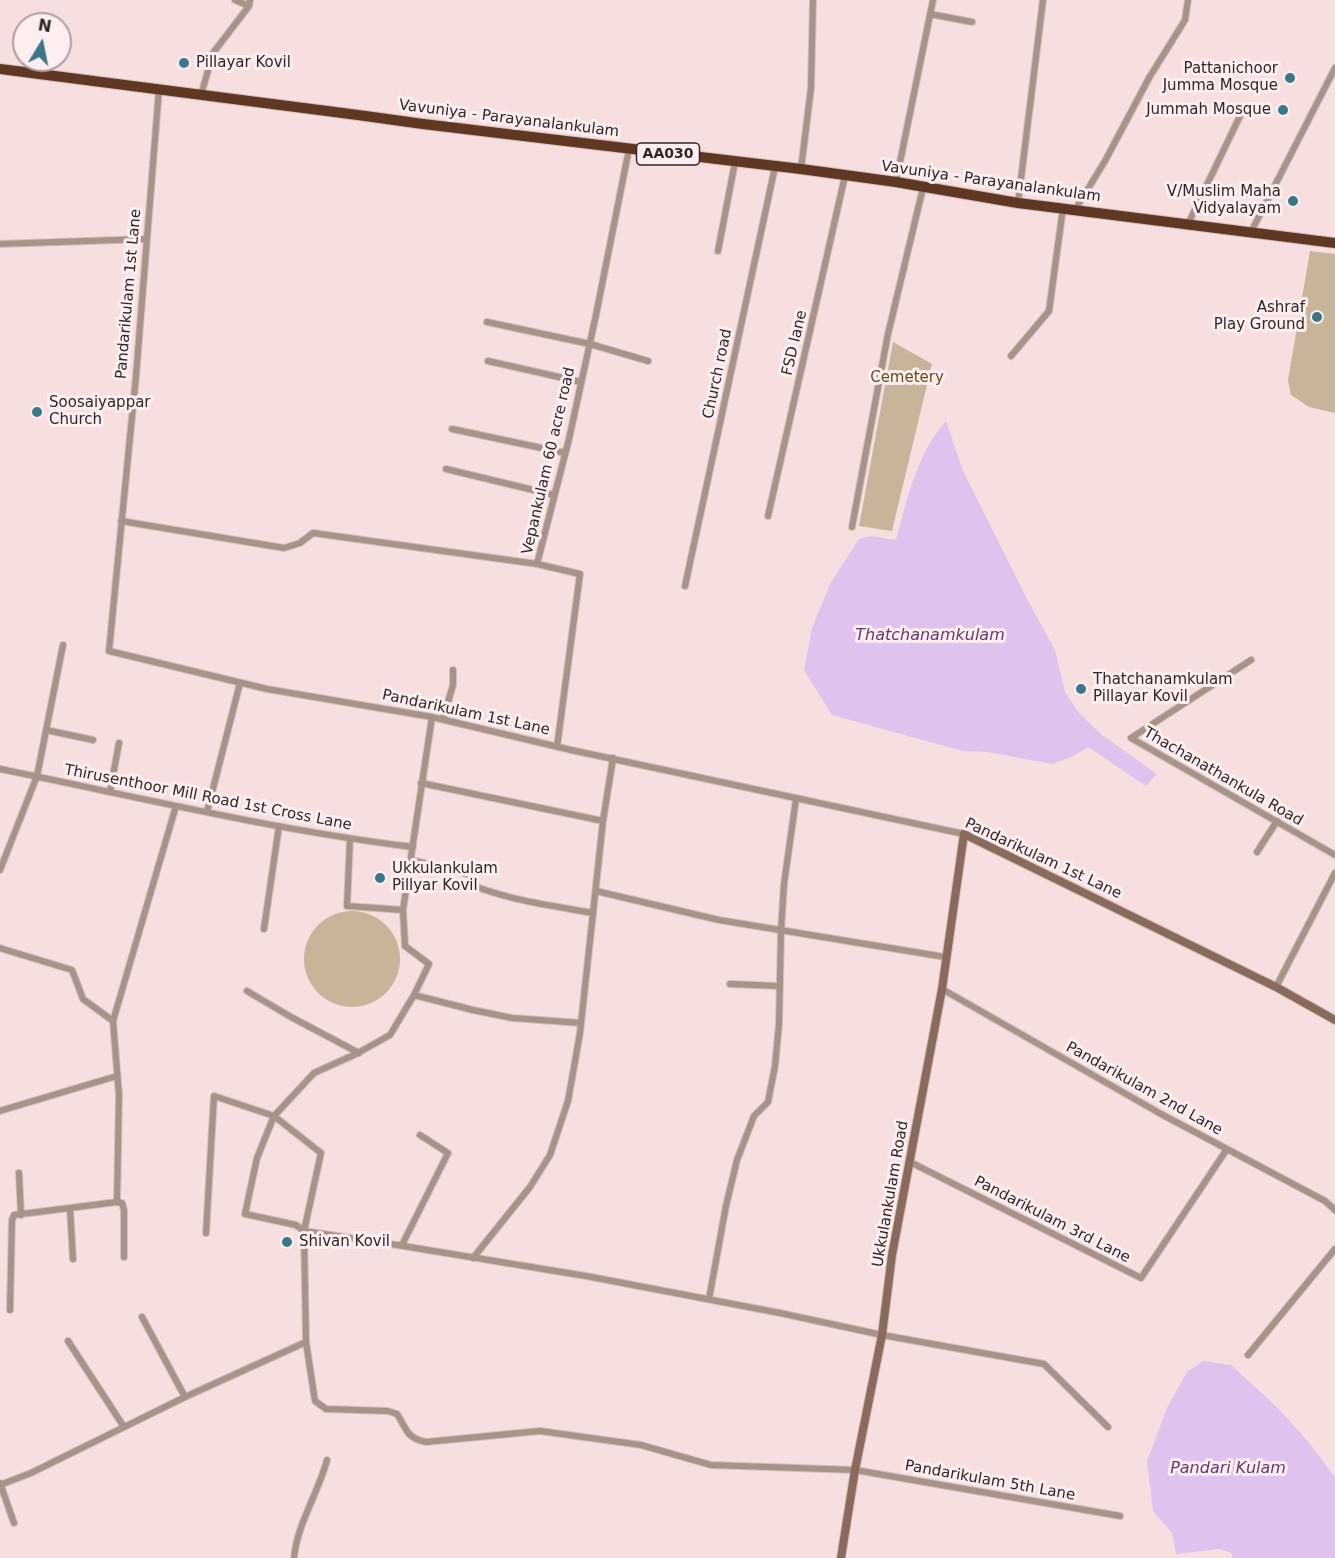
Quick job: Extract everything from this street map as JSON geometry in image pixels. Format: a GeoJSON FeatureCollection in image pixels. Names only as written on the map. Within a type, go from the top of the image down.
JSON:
{"type":"FeatureCollection","features":[{"type":"Feature","properties":{"kind":"highway","name":"Vavuniya - Parayanalankulam"},"geometry":{"type":"LineString","coordinates":[[0,69],[801,169],[1075,210],[1335,243]]}},
{"type":"Feature","properties":{"kind":"street"},"geometry":{"type":"LineString","coordinates":[[201,95],[213,53],[249,3],[236,0]]}},
{"type":"Feature","properties":{"kind":"street"},"geometry":{"type":"LineString","coordinates":[[801,169],[812,88],[813,0]]}},
{"type":"Feature","properties":{"kind":"street"},"geometry":{"type":"LineString","coordinates":[[896,182],[933,0]]}},
{"type":"Feature","properties":{"kind":"street"},"geometry":{"type":"LineString","coordinates":[[1018,202],[1043,0]]}},
{"type":"Feature","properties":{"kind":"street"},"geometry":{"type":"LineString","coordinates":[[1075,210],[1105,161],[1149,78],[1185,20],[1188,0]]}},
{"type":"Feature","properties":{"kind":"street"},"geometry":{"type":"LineString","coordinates":[[930,14],[972,22]]}},
{"type":"Feature","properties":{"kind":"street"},"geometry":{"type":"LineString","coordinates":[[1251,232],[1335,68]]}},
{"type":"Feature","properties":{"kind":"street","name":"Pandarikulam 1st Lane"},"geometry":{"type":"LineString","coordinates":[[159,88],[136,376],[109,651],[240,683],[443,719],[557,747],[964,834],[1276,987],[1335,1020]]}},
{"type":"Feature","properties":{"kind":"street"},"geometry":{"type":"LineString","coordinates":[[1188,224],[1240,116]]}},
{"type":"Feature","properties":{"kind":"street","name":"Vepankulam 60 acre road"},"geometry":{"type":"LineString","coordinates":[[557,747],[580,574],[537,564],[566,453],[629,149]]}},
{"type":"Feature","properties":{"kind":"street"},"geometry":{"type":"LineString","coordinates":[[718,251],[735,162]]}},
{"type":"Feature","properties":{"kind":"street","name":"Church road"},"geometry":{"type":"LineString","coordinates":[[684,586],[775,166]]}},
{"type":"Feature","properties":{"kind":"street","name":"FSD lane"},"geometry":{"type":"LineString","coordinates":[[768,516],[845,176]]}},
{"type":"Feature","properties":{"kind":"street"},"geometry":{"type":"LineString","coordinates":[[852,527],[888,333],[923,188]]}},
{"type":"Feature","properties":{"kind":"street"},"geometry":{"type":"LineString","coordinates":[[1011,356],[1049,311],[1063,208]]}},
{"type":"Feature","properties":{"kind":"street"},"geometry":{"type":"LineString","coordinates":[[0,244],[146,239]]}},
{"type":"Feature","properties":{"kind":"street"},"geometry":{"type":"LineString","coordinates":[[487,322],[590,344],[648,361]]}},
{"type":"Feature","properties":{"kind":"street"},"geometry":{"type":"LineString","coordinates":[[488,361],[581,382]]}},
{"type":"Feature","properties":{"kind":"street"},"geometry":{"type":"LineString","coordinates":[[452,429],[566,453]]}},
{"type":"Feature","properties":{"kind":"street"},"geometry":{"type":"LineString","coordinates":[[446,469],[554,495]]}},
{"type":"Feature","properties":{"kind":"street"},"geometry":{"type":"LineString","coordinates":[[121,521],[284,548],[300,543],[313,533],[537,564]]}},
{"type":"Feature","properties":{"kind":"street"},"geometry":{"type":"LineString","coordinates":[[0,870],[37,776],[63,645]]}},
{"type":"Feature","properties":{"kind":"street","name":"Thachanathankula Road"},"geometry":{"type":"LineString","coordinates":[[1251,660],[1131,738],[1335,855]]}},
{"type":"Feature","properties":{"kind":"street"},"geometry":{"type":"LineString","coordinates":[[443,719],[453,685],[453,670]]}},
{"type":"Feature","properties":{"kind":"street"},"geometry":{"type":"LineString","coordinates":[[207,812],[240,683]]}},
{"type":"Feature","properties":{"kind":"street"},"geometry":{"type":"LineString","coordinates":[[432,717],[403,910],[405,946],[429,964],[390,1035],[359,1053],[314,1073],[274,1116],[257,1158],[245,1214],[296,1225],[304,1231],[586,1276],[882,1335],[1044,1364],[1108,1427]]}},
{"type":"Feature","properties":{"kind":"street"},"geometry":{"type":"LineString","coordinates":[[46,730],[93,740]]}},
{"type":"Feature","properties":{"kind":"street"},"geometry":{"type":"LineString","coordinates":[[110,792],[119,743]]}},
{"type":"Feature","properties":{"kind":"street"},"geometry":{"type":"LineString","coordinates":[[472,1258],[530,1187],[550,1155],[568,1101],[581,1023],[603,821],[613,759]]}},
{"type":"Feature","properties":{"kind":"street","name":"Thirusenthoor Mill Road 1st Cross Lane"},"geometry":{"type":"LineString","coordinates":[[0,769],[279,826],[350,839],[413,847]]}},
{"type":"Feature","properties":{"kind":"street"},"geometry":{"type":"LineString","coordinates":[[421,783],[603,821]]}},
{"type":"Feature","properties":{"kind":"street"},"geometry":{"type":"LineString","coordinates":[[709,1299],[737,1160],[754,1116],[768,1102],[779,1024],[784,884],[796,799]]}},
{"type":"Feature","properties":{"kind":"street"},"geometry":{"type":"LineString","coordinates":[[117,1202],[119,1095],[113,1021],[176,806]]}},
{"type":"Feature","properties":{"kind":"street"},"geometry":{"type":"LineString","coordinates":[[1257,852],[1276,821]]}},
{"type":"Feature","properties":{"kind":"street"},"geometry":{"type":"LineString","coordinates":[[264,929],[279,826]]}},
{"type":"Feature","properties":{"kind":"street","name":"Ukkulankulam Road"},"geometry":{"type":"LineString","coordinates":[[841,1558],[855,1470],[882,1335],[892,1255],[942,989],[964,834]]}},
{"type":"Feature","properties":{"kind":"street"},"geometry":{"type":"LineString","coordinates":[[350,839],[347,906],[403,910]]}},
{"type":"Feature","properties":{"kind":"street"},"geometry":{"type":"LineString","coordinates":[[411,860],[472,875],[477,887],[488,891],[593,913]]}},
{"type":"Feature","properties":{"kind":"street"},"geometry":{"type":"LineString","coordinates":[[1276,987],[1335,873]]}},
{"type":"Feature","properties":{"kind":"street"},"geometry":{"type":"LineString","coordinates":[[596,891],[719,920],[945,957]]}},
{"type":"Feature","properties":{"kind":"street"},"geometry":{"type":"LineString","coordinates":[[0,948],[72,970],[83,999],[113,1021]]}},
{"type":"Feature","properties":{"kind":"street"},"geometry":{"type":"LineString","coordinates":[[730,984],[780,986]]}},
{"type":"Feature","properties":{"kind":"street","name":"Pandarikulam 2nd Lane"},"geometry":{"type":"LineString","coordinates":[[942,989],[1161,1114],[1325,1201],[1335,1210]]}},
{"type":"Feature","properties":{"kind":"street"},"geometry":{"type":"LineString","coordinates":[[247,991],[359,1053]]}},
{"type":"Feature","properties":{"kind":"street"},"geometry":{"type":"LineString","coordinates":[[414,995],[512,1018],[581,1023]]}},
{"type":"Feature","properties":{"kind":"street"},"geometry":{"type":"LineString","coordinates":[[0,1111],[117,1076]]}},
{"type":"Feature","properties":{"kind":"street"},"geometry":{"type":"LineString","coordinates":[[14,1523],[0,1484],[31,1473],[124,1426],[306,1342],[304,1231],[321,1153],[274,1116],[214,1096],[206,1233]]}},
{"type":"Feature","properties":{"kind":"street"},"geometry":{"type":"LineString","coordinates":[[397,1245],[402,1245],[448,1153],[420,1135]]}},
{"type":"Feature","properties":{"kind":"street","name":"Pandarikulam 3rd Lane"},"geometry":{"type":"LineString","coordinates":[[910,1162],[1141,1278],[1227,1149]]}},
{"type":"Feature","properties":{"kind":"street"},"geometry":{"type":"LineString","coordinates":[[19,1173],[21,1215]]}},
{"type":"Feature","properties":{"kind":"street"},"geometry":{"type":"LineString","coordinates":[[10,1310],[14,1215],[122,1203],[124,1257]]}},
{"type":"Feature","properties":{"kind":"street"},"geometry":{"type":"LineString","coordinates":[[70,1208],[73,1259]]}},
{"type":"Feature","properties":{"kind":"street"},"geometry":{"type":"LineString","coordinates":[[1248,1355],[1335,1249]]}},
{"type":"Feature","properties":{"kind":"street"},"geometry":{"type":"LineString","coordinates":[[142,1317],[185,1397]]}},
{"type":"Feature","properties":{"kind":"street"},"geometry":{"type":"LineString","coordinates":[[68,1341],[124,1426]]}},
{"type":"Feature","properties":{"kind":"street","name":"Pandarikulam 5th Lane"},"geometry":{"type":"LineString","coordinates":[[306,1342],[315,1401],[326,1409],[388,1411],[397,1414],[407,1432],[415,1440],[426,1442],[540,1431],[641,1445],[711,1465],[855,1470],[1120,1515]]}},
{"type":"Feature","properties":{"kind":"street"},"geometry":{"type":"LineString","coordinates":[[294,1558],[296,1541],[327,1460]]}},
{"type":"Feature","properties":{"kind":"green space","name":"Ashraf Play Ground"},"geometry":{"type":"Polygon","coordinates":[[[1310,251],[1335,254],[1335,413],[1309,407],[1291,395],[1288,380],[1310,251]]]}},
{"type":"Feature","properties":{"kind":"green space","name":"Cemetery"},"geometry":{"type":"Polygon","coordinates":[[[893,342],[932,364],[892,531],[859,526],[893,342]]]}},
{"type":"Feature","properties":{"kind":"green space"},"geometry":{"type":"Polygon","coordinates":[[[352,911],[370,915],[386,925],[396,941],[400,959],[396,977],[386,993],[370,1003],[352,1007],[334,1003],[318,993],[308,977],[304,959],[308,941],[318,925],[334,915],[352,911]]]}},
{"type":"Feature","properties":{"kind":"water","name":"Thatchanamkulam"},"geometry":{"type":"Polygon","coordinates":[[[946,421],[963,471],[1055,650],[1065,692],[1079,713],[1102,735],[1157,774],[1146,786],[1088,747],[1072,757],[1051,764],[988,752],[963,751],[832,715],[804,670],[812,628],[830,584],[859,539],[871,536],[896,540],[920,462],[927,447],[946,421]]]}},
{"type":"Feature","properties":{"kind":"water","name":"Pandari Kulam"},"geometry":{"type":"Polygon","coordinates":[[[1203,1361],[1231,1365],[1279,1409],[1335,1477],[1335,1558],[1233,1558],[1231,1553],[1220,1549],[1176,1554],[1172,1533],[1153,1511],[1147,1461],[1167,1408],[1187,1372],[1203,1361]]]}},
{"type":"Feature","properties":{"kind":"place","name":"Pillayar Kovil"},"geometry":{"type":"Point","coordinates":[184,63]}},
{"type":"Feature","properties":{"kind":"place","name":"Pattanichoor Jumma Mosque"},"geometry":{"type":"Point","coordinates":[1290,78]}},
{"type":"Feature","properties":{"kind":"place","name":"Jummah Mosque"},"geometry":{"type":"Point","coordinates":[1283,110]}},
{"type":"Feature","properties":{"kind":"place","name":"V/Muslim Maha Vidyalayam"},"geometry":{"type":"Point","coordinates":[1293,201]}},
{"type":"Feature","properties":{"kind":"place","name":"Ashraf Play Ground"},"geometry":{"type":"Point","coordinates":[1317,317]}},
{"type":"Feature","properties":{"kind":"place","name":"Soosaiyappar Church"},"geometry":{"type":"Point","coordinates":[37,412]}},
{"type":"Feature","properties":{"kind":"place","name":"Thatchanamkulam Pillayar Kovil"},"geometry":{"type":"Point","coordinates":[1081,689]}},
{"type":"Feature","properties":{"kind":"place","name":"Ukkulankulam Pillyar Kovil"},"geometry":{"type":"Point","coordinates":[380,878]}},
{"type":"Feature","properties":{"kind":"place","name":"Shivan Kovil"},"geometry":{"type":"Point","coordinates":[287,1242]}}]}
